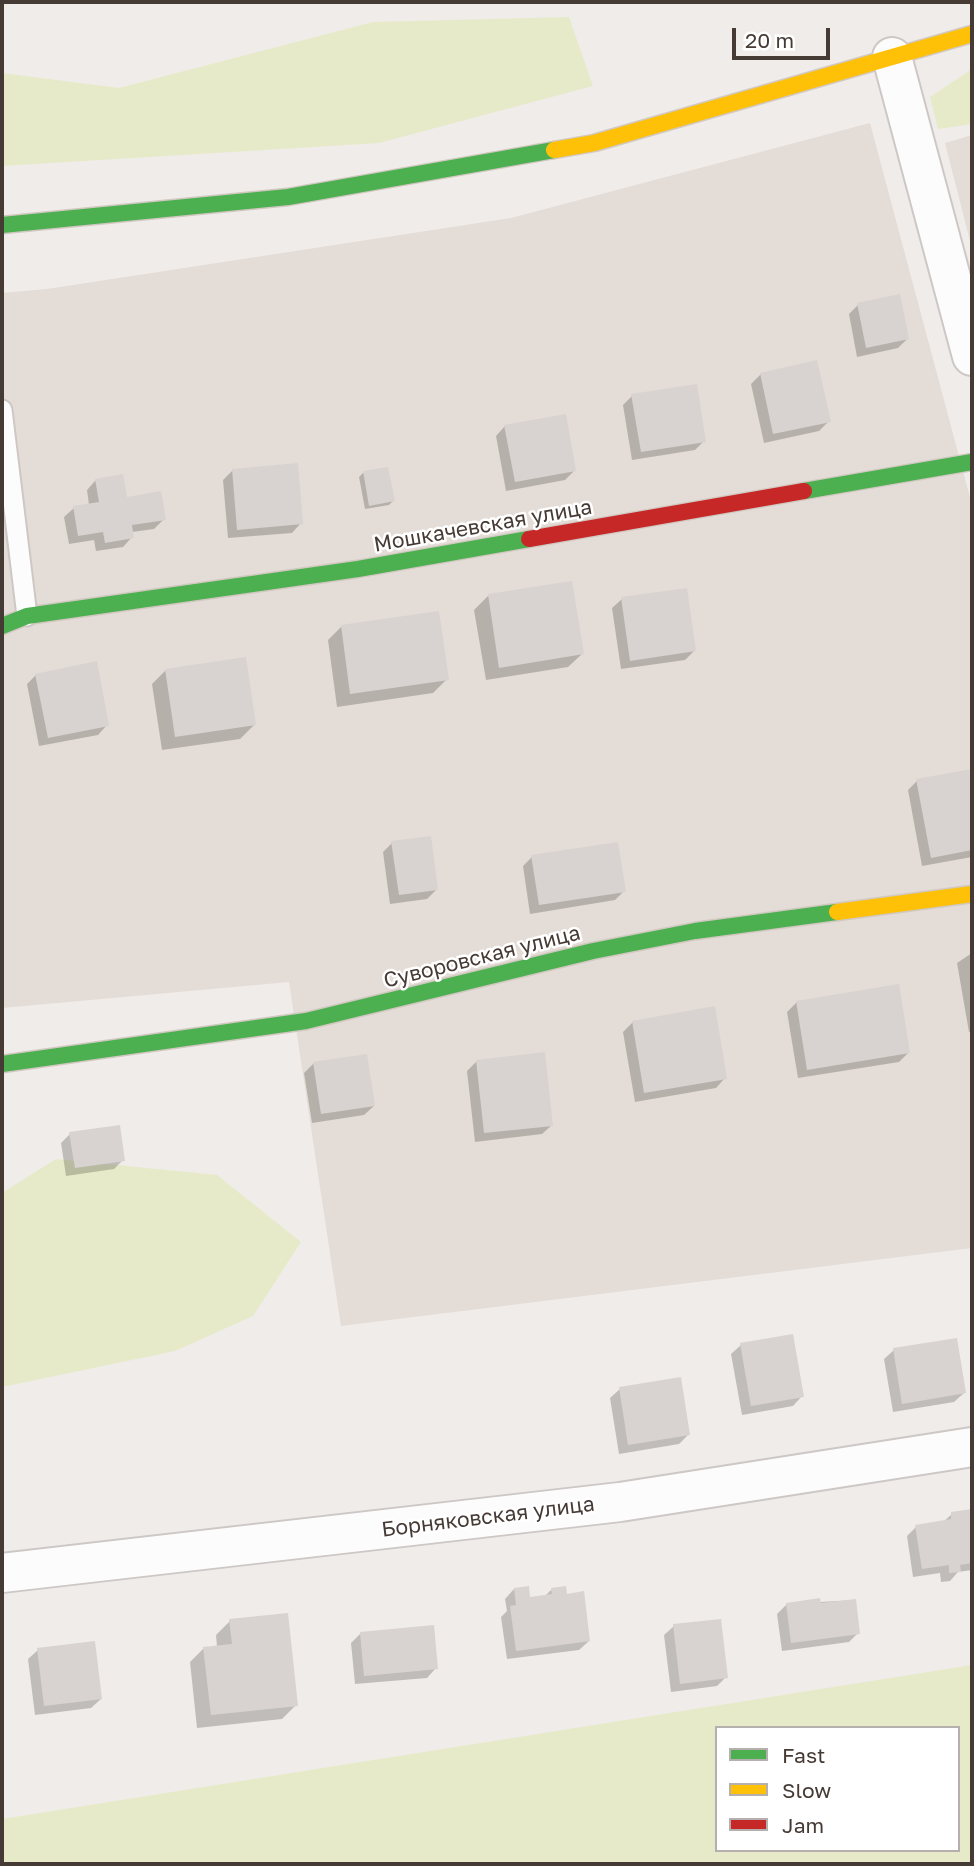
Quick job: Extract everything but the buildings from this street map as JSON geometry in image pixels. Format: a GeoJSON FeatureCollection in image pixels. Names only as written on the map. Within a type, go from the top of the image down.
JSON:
{"type":"FeatureCollection","features":[{"type":"Feature","properties":{"kind":"street"},"geometry":{"type":"LineString","coordinates":[[2,225],[288,197],[594,143],[972,34]]}},
{"type":"Feature","properties":{"kind":"street"},"geometry":{"type":"LineString","coordinates":[[892,57],[972,356]]}},
{"type":"Feature","properties":{"kind":"street","name":"Мошкачевская улица"},"geometry":{"type":"LineString","coordinates":[[2,626],[27,616],[358,569],[972,462]]}},
{"type":"Feature","properties":{"kind":"street","name":"Суворовская улица"},"geometry":{"type":"LineString","coordinates":[[2,1064],[306,1021],[593,951],[695,931],[972,894]]}},
{"type":"Feature","properties":{"kind":"street","name":"Борняковская улица"},"geometry":{"type":"LineString","coordinates":[[2,1573],[620,1502],[972,1447]]}},
{"type":"Feature","properties":{"kind":"lane"},"geometry":{"type":"LineString","coordinates":[[2,410],[27,616]]}},
{"type":"Feature","properties":{"kind":"shaded area"},"geometry":{"type":"Polygon","coordinates":[[[870,123],[972,505],[972,1248],[341,1326],[289,982],[2,1008],[2,293],[47,289],[511,218],[870,123]]]}},
{"type":"Feature","properties":{"kind":"shaded area"},"geometry":{"type":"Polygon","coordinates":[[[972,135],[972,249],[945,143],[972,135]]]}},
{"type":"Feature","properties":{"kind":"green space"},"geometry":{"type":"Polygon","coordinates":[[[569,17],[593,86],[379,143],[2,166],[2,73],[119,88],[373,22],[569,17]]]}},
{"type":"Feature","properties":{"kind":"green space"},"geometry":{"type":"Polygon","coordinates":[[[972,69],[972,124],[938,129],[930,97],[972,69]]]}},
{"type":"Feature","properties":{"kind":"green space"},"geometry":{"type":"Polygon","coordinates":[[[56,1159],[217,1175],[301,1242],[253,1316],[175,1351],[2,1387],[2,1193],[56,1159]]]}},
{"type":"Feature","properties":{"kind":"green space"},"geometry":{"type":"Polygon","coordinates":[[[972,1665],[972,1864],[2,1864],[2,1819],[972,1665]]]}},
{"type":"Feature","properties":{"kind":"traffic: fast"},"geometry":{"type":"LineString","coordinates":[[2,225],[288,197],[554,150]]}},
{"type":"Feature","properties":{"kind":"traffic: fast"},"geometry":{"type":"LineString","coordinates":[[804,491],[972,462]]}},
{"type":"Feature","properties":{"kind":"traffic: fast"},"geometry":{"type":"LineString","coordinates":[[2,626],[27,616],[358,569],[529,539]]}},
{"type":"Feature","properties":{"kind":"traffic: fast"},"geometry":{"type":"LineString","coordinates":[[2,1064],[306,1021],[593,951],[695,931],[837,912]]}},
{"type":"Feature","properties":{"kind":"traffic: slow"},"geometry":{"type":"LineString","coordinates":[[554,150],[594,143],[972,34]]}},
{"type":"Feature","properties":{"kind":"traffic: slow"},"geometry":{"type":"LineString","coordinates":[[837,912],[972,894]]}},
{"type":"Feature","properties":{"kind":"traffic: jam"},"geometry":{"type":"LineString","coordinates":[[529,539],[804,491]]}}]}
